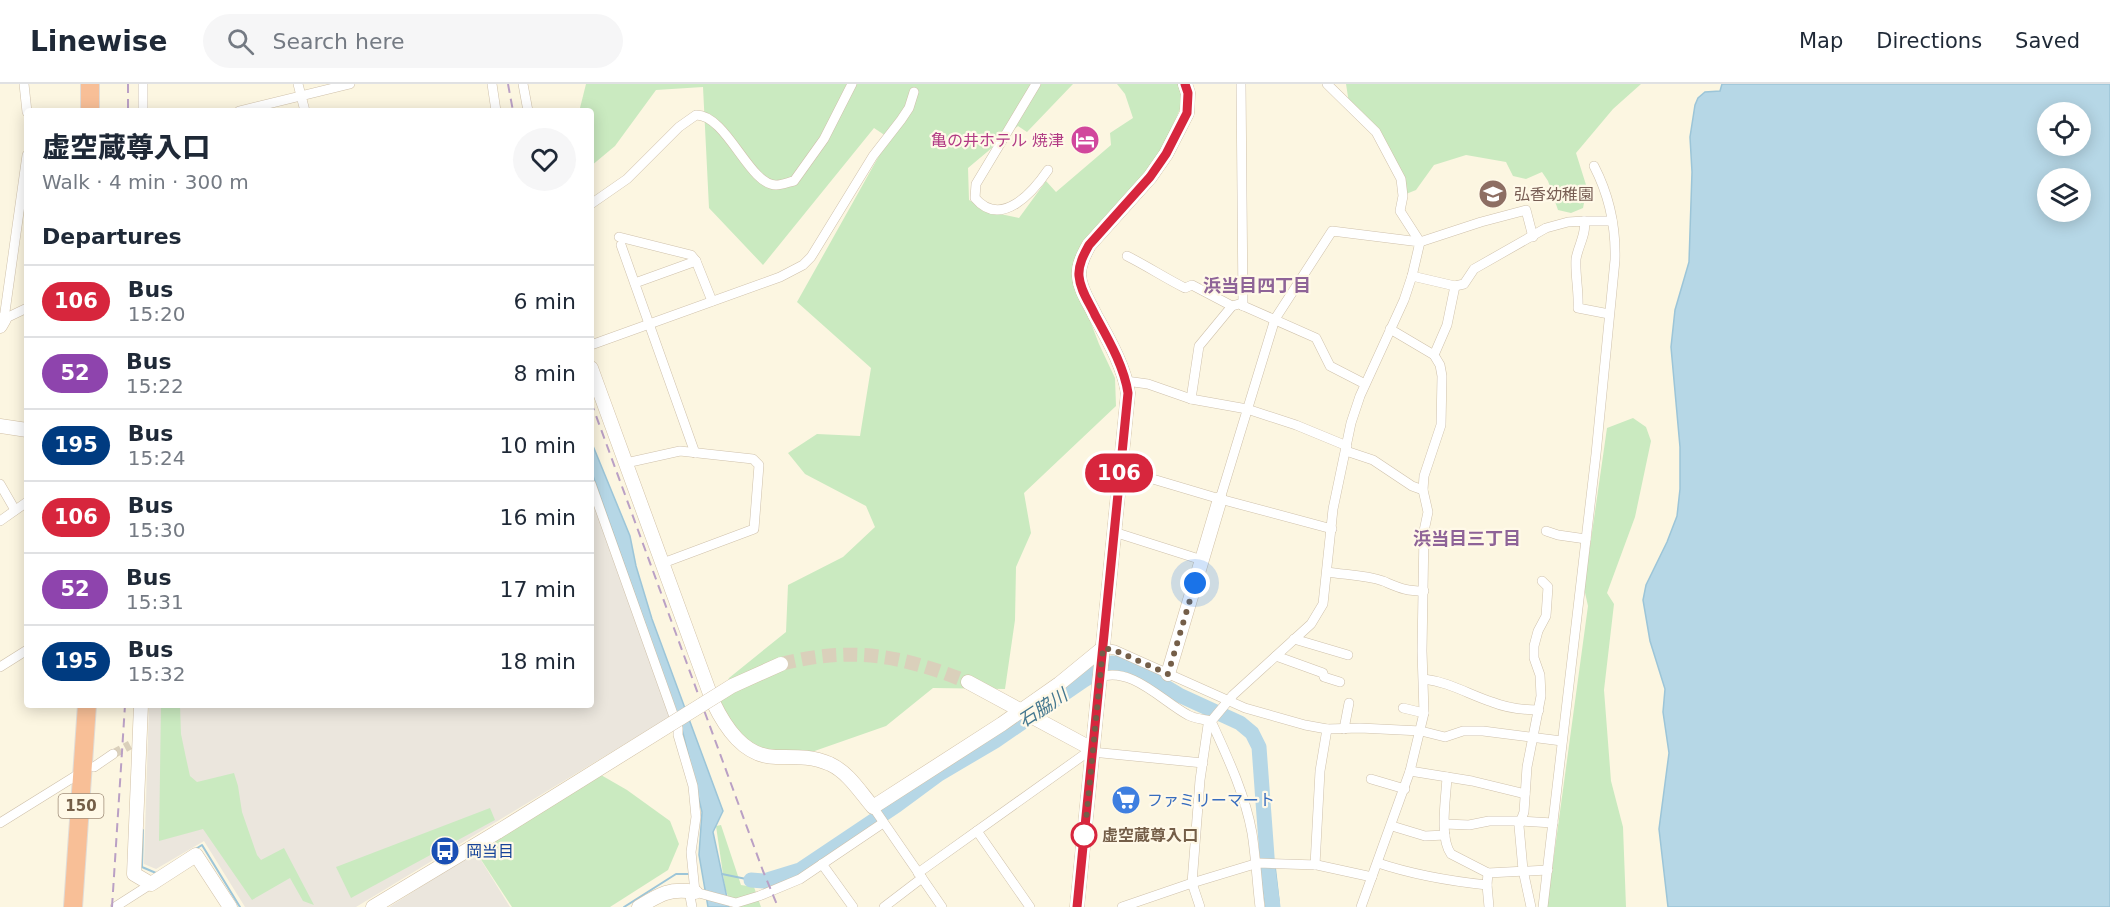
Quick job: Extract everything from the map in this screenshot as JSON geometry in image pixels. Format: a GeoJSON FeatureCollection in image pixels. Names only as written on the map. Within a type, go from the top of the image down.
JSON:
{"type":"FeatureCollection","features":[{"type":"Feature","properties":{"kind":"highway"},"geometry":{"type":"LineString","coordinates":[[90,84],[90,108]]}},
{"type":"Feature","properties":{"kind":"highway"},"geometry":{"type":"LineString","coordinates":[[99,84],[99,108]]}},
{"type":"Feature","properties":{"kind":"highway","name":"150"},"geometry":{"type":"LineString","coordinates":[[83,907],[88,769],[87,708]]}},
{"type":"Feature","properties":{"kind":"highway","name":"150"},"geometry":{"type":"LineString","coordinates":[[73,907],[96,708]]}},
{"type":"Feature","properties":{"kind":"street"},"geometry":{"type":"LineString","coordinates":[[24,84],[27,108]]}},
{"type":"Feature","properties":{"kind":"street"},"geometry":{"type":"LineString","coordinates":[[143,84],[143,108]]}},
{"type":"Feature","properties":{"kind":"street"},"geometry":{"type":"LineString","coordinates":[[298,84],[304,108]]}},
{"type":"Feature","properties":{"kind":"street"},"geometry":{"type":"LineString","coordinates":[[251,108],[350,84]]}},
{"type":"Feature","properties":{"kind":"street"},"geometry":{"type":"LineString","coordinates":[[492,84],[496,108]]}},
{"type":"Feature","properties":{"kind":"street"},"geometry":{"type":"LineString","coordinates":[[523,84],[527,108]]}},
{"type":"Feature","properties":{"kind":"street"},"geometry":{"type":"LineString","coordinates":[[594,202],[627,179],[679,127],[696,115],[710,118],[752,169],[765,181],[775,186],[795,181],[825,139],[852,84]]}},
{"type":"Feature","properties":{"kind":"street"},"geometry":{"type":"LineString","coordinates":[[1036,84],[976,184],[975,198],[980,205],[987,208],[1005,209],[1017,203],[1036,187],[1048,170]]}},
{"type":"Feature","properties":{"kind":"street"},"geometry":{"type":"LineString","coordinates":[[1077,907],[1128,393],[1126,381],[1081,288],[1078,273],[1082,256],[1089,245],[1150,177],[1166,154],[1187,113],[1188,93],[1185,84]]}},
{"type":"Feature","properties":{"kind":"street"},"geometry":{"type":"LineString","coordinates":[[1241,84],[1243,306]]}},
{"type":"Feature","properties":{"kind":"street"},"geometry":{"type":"LineString","coordinates":[[1200,907],[1192,883],[1200,780],[1208,725],[1228,699],[1317,617],[1325,595],[1333,509],[1351,423],[1365,384],[1412,276],[1420,242],[1400,211],[1403,196],[1401,179],[1376,132],[1327,84]]}},
{"type":"Feature","properties":{"kind":"street"},"geometry":{"type":"LineString","coordinates":[[594,344],[780,277],[803,266],[873,156],[909,108],[914,92]]}},
{"type":"Feature","properties":{"kind":"street"},"geometry":{"type":"LineString","coordinates":[[1543,907],[1586,538],[1615,260],[1616,242],[1607,196],[1594,166]]}},
{"type":"Feature","properties":{"kind":"street"},"geometry":{"type":"LineString","coordinates":[[2,323],[24,179]]}},
{"type":"Feature","properties":{"kind":"street"},"geometry":{"type":"LineString","coordinates":[[1168,674],[1275,319],[1332,231],[1420,242],[1526,210],[1533,237]]}},
{"type":"Feature","properties":{"kind":"street"},"geometry":{"type":"LineString","coordinates":[[1584,221],[1585,227],[1576,261],[1578,308],[1609,314]]}},
{"type":"Feature","properties":{"kind":"street"},"geometry":{"type":"LineString","coordinates":[[1412,276],[1455,286],[1464,284],[1474,269],[1546,228],[1568,222],[1612,221]]}},
{"type":"Feature","properties":{"kind":"street"},"geometry":{"type":"LineString","coordinates":[[18,222],[24,227]]}},
{"type":"Feature","properties":{"kind":"street"},"geometry":{"type":"LineString","coordinates":[[695,453],[620,241],[691,255],[696,261],[712,301]]}},
{"type":"Feature","properties":{"kind":"street"},"geometry":{"type":"LineString","coordinates":[[1127,256],[1157,271],[1168,280],[1185,288],[1192,285],[1232,306]]}},
{"type":"Feature","properties":{"kind":"street"},"geometry":{"type":"LineString","coordinates":[[635,283],[696,261]]}},
{"type":"Feature","properties":{"kind":"street"},"geometry":{"type":"LineString","coordinates":[[1434,355],[1447,325],[1455,286]]}},
{"type":"Feature","properties":{"kind":"street"},"geometry":{"type":"LineString","coordinates":[[1191,399],[1199,346],[1232,306],[1239,304],[1316,338],[1330,366],[1365,384]]}},
{"type":"Feature","properties":{"kind":"street"},"geometry":{"type":"LineString","coordinates":[[2,323],[24,310]]}},
{"type":"Feature","properties":{"kind":"street"},"geometry":{"type":"LineString","coordinates":[[1361,907],[1405,789],[1424,713],[1422,651],[1424,531],[1428,512],[1423,490],[1426,470],[1441,424],[1442,376],[1440,366],[1434,355],[1390,329]]}},
{"type":"Feature","properties":{"kind":"street"},"geometry":{"type":"LineString","coordinates":[[594,376],[722,722],[747,747],[763,755],[809,757],[832,765],[853,782],[942,907]]}},
{"type":"Feature","properties":{"kind":"street"},"geometry":{"type":"LineString","coordinates":[[1126,381],[1148,384],[1191,399],[1247,409],[1296,424],[1373,460],[1412,486],[1423,490]]}},
{"type":"Feature","properties":{"kind":"street"},"geometry":{"type":"LineString","coordinates":[[0,426],[24,430]]}},
{"type":"Feature","properties":{"kind":"street"},"geometry":{"type":"LineString","coordinates":[[626,464],[680,451],[753,459],[759,465],[754,529],[663,563]]}},
{"type":"Feature","properties":{"kind":"street"},"geometry":{"type":"LineString","coordinates":[[1119,469],[1332,529]]}},
{"type":"Feature","properties":{"kind":"street"},"geometry":{"type":"LineString","coordinates":[[0,484],[15,510]]}},
{"type":"Feature","properties":{"kind":"street"},"geometry":{"type":"LineString","coordinates":[[594,492],[678,728],[693,786],[696,817],[691,852],[692,907]]}},
{"type":"Feature","properties":{"kind":"street"},"geometry":{"type":"LineString","coordinates":[[0,521],[24,504]]}},
{"type":"Feature","properties":{"kind":"street"},"geometry":{"type":"LineString","coordinates":[[1545,531],[1557,535],[1586,538]]}},
{"type":"Feature","properties":{"kind":"street"},"geometry":{"type":"LineString","coordinates":[[1113,532],[1202,560]]}},
{"type":"Feature","properties":{"kind":"street"},"geometry":{"type":"LineString","coordinates":[[1328,572],[1384,582],[1405,591],[1424,591]]}},
{"type":"Feature","properties":{"kind":"street"},"geometry":{"type":"LineString","coordinates":[[1530,907],[1519,826],[1524,812],[1527,767],[1541,696],[1540,675],[1534,658],[1534,646],[1538,631],[1546,616],[1548,587],[1542,581]]}},
{"type":"Feature","properties":{"kind":"street"},"geometry":{"type":"LineString","coordinates":[[1294,639],[1348,655]]}},
{"type":"Feature","properties":{"kind":"street"},"geometry":{"type":"LineString","coordinates":[[873,807],[1027,714],[1059,684],[1102,653],[1114,650],[1264,714],[1327,729],[1421,731],[1445,737],[1463,731],[1483,731],[1563,741]]}},
{"type":"Feature","properties":{"kind":"street"},"geometry":{"type":"LineString","coordinates":[[0,667],[24,652]]}},
{"type":"Feature","properties":{"kind":"street"},"geometry":{"type":"LineString","coordinates":[[1276,656],[1323,673],[1324,677],[1340,682]]}},
{"type":"Feature","properties":{"kind":"street"},"geometry":{"type":"LineString","coordinates":[[373,907],[732,686],[781,664]]}},
{"type":"Feature","properties":{"kind":"street"},"geometry":{"type":"LineString","coordinates":[[1100,676],[1110,673],[1118,674],[1159,694],[1187,714],[1210,721],[1235,776],[1246,809],[1257,863],[1260,907]]}},
{"type":"Feature","properties":{"kind":"street"},"geometry":{"type":"LineString","coordinates":[[1424,679],[1440,681],[1506,707],[1539,710]]}},
{"type":"Feature","properties":{"kind":"street"},"geometry":{"type":"LineString","coordinates":[[968,682],[1092,751],[1203,764]]}},
{"type":"Feature","properties":{"kind":"street"},"geometry":{"type":"LineString","coordinates":[[1344,729],[1349,703]]}},
{"type":"Feature","properties":{"kind":"street"},"geometry":{"type":"LineString","coordinates":[[141,708],[135,744],[134,874],[151,884]]}},
{"type":"Feature","properties":{"kind":"street"},"geometry":{"type":"LineString","coordinates":[[1403,708],[1424,713]]}},
{"type":"Feature","properties":{"kind":"street"},"geometry":{"type":"LineString","coordinates":[[1315,865],[1320,771],[1327,729]]}},
{"type":"Feature","properties":{"kind":"street"},"geometry":{"type":"LineString","coordinates":[[884,907],[977,831],[1092,751]]}},
{"type":"Feature","properties":{"kind":"street"},"geometry":{"type":"LineString","coordinates":[[0,823],[113,754]]}},
{"type":"Feature","properties":{"kind":"street"},"geometry":{"type":"LineString","coordinates":[[1410,771],[1491,785],[1525,794]]}},
{"type":"Feature","properties":{"kind":"street"},"geometry":{"type":"LineString","coordinates":[[1447,777],[1445,835],[1447,849],[1451,854],[1488,873],[1548,870]]}},
{"type":"Feature","properties":{"kind":"street"},"geometry":{"type":"LineString","coordinates":[[1371,779],[1405,789]]}},
{"type":"Feature","properties":{"kind":"street"},"geometry":{"type":"LineString","coordinates":[[1445,824],[1469,825],[1489,821],[1521,821],[1553,824]]}},
{"type":"Feature","properties":{"kind":"street"},"geometry":{"type":"LineString","coordinates":[[639,907],[662,893],[693,888],[736,903],[759,896],[800,879],[883,823]]}},
{"type":"Feature","properties":{"kind":"street"},"geometry":{"type":"LineString","coordinates":[[1392,826],[1425,836],[1445,835]]}},
{"type":"Feature","properties":{"kind":"street"},"geometry":{"type":"LineString","coordinates":[[977,831],[1030,907]]}},
{"type":"Feature","properties":{"kind":"street"},"geometry":{"type":"LineString","coordinates":[[115,907],[196,855],[230,907]]}},
{"type":"Feature","properties":{"kind":"street"},"geometry":{"type":"LineString","coordinates":[[1123,907],[1257,863],[1315,865],[1372,877]]}},
{"type":"Feature","properties":{"kind":"street"},"geometry":{"type":"LineString","coordinates":[[1378,863],[1408,873],[1448,881],[1487,885]]}},
{"type":"Feature","properties":{"kind":"street"},"geometry":{"type":"LineString","coordinates":[[822,864],[853,907]]}},
{"type":"Feature","properties":{"kind":"street"},"geometry":{"type":"LineString","coordinates":[[1488,873],[1489,907]]}},
{"type":"Feature","properties":{"kind":"shaded area"},"geometry":{"type":"Polygon","coordinates":[[[594,500],[671,716],[356,907],[245,907],[204,841],[156,869],[144,864],[149,708],[594,708],[594,500]]]}},
{"type":"Feature","properties":{"kind":"shaded area"},"geometry":{"type":"Polygon","coordinates":[[[476,852],[510,907],[389,907],[476,852]]]}},
{"type":"Feature","properties":{"kind":"green space"},"geometry":{"type":"Polygon","coordinates":[[[586,84],[1073,84],[1027,132],[1018,126],[968,168],[969,200],[991,212],[1019,218],[1046,181],[1056,192],[1111,145],[1110,133],[1133,118],[1125,94],[1117,84],[1181,84],[1185,97],[1160,156],[1128,195],[1074,279],[1115,378],[1116,406],[1024,493],[1031,533],[1016,567],[1015,620],[1005,689],[933,688],[886,726],[806,754],[764,750],[744,739],[728,726],[720,703],[729,678],[786,632],[788,585],[843,557],[875,527],[866,506],[805,474],[788,453],[817,434],[860,436],[871,368],[797,302],[889,138],[874,128],[763,265],[709,208],[703,87],[656,90],[615,146],[594,164],[594,108],[580,108],[586,84]]]}},
{"type":"Feature","properties":{"kind":"green space"},"geometry":{"type":"Polygon","coordinates":[[[1346,84],[1641,84],[1613,109],[1576,153],[1587,188],[1583,208],[1571,213],[1558,210],[1548,181],[1542,172],[1526,179],[1513,176],[1506,162],[1466,155],[1434,165],[1416,190],[1406,194],[1396,161],[1349,103],[1346,84]]]}},
{"type":"Feature","properties":{"kind":"green space"},"geometry":{"type":"Polygon","coordinates":[[[1633,418],[1646,427],[1651,441],[1635,517],[1607,593],[1614,604],[1604,690],[1611,781],[1623,827],[1626,907],[1547,907],[1588,606],[1584,588],[1607,428],[1633,418]]]}},
{"type":"Feature","properties":{"kind":"green space"},"geometry":{"type":"Polygon","coordinates":[[[161,708],[180,708],[181,734],[190,776],[197,782],[234,773],[242,812],[257,855],[261,860],[284,848],[314,905],[303,901],[290,878],[252,900],[203,829],[159,841],[161,708]]]}},
{"type":"Feature","properties":{"kind":"green space"},"geometry":{"type":"Polygon","coordinates":[[[601,775],[627,790],[670,821],[679,844],[668,870],[610,907],[512,907],[476,852],[601,775]]]}},
{"type":"Feature","properties":{"kind":"green space"},"geometry":{"type":"Polygon","coordinates":[[[490,808],[495,820],[351,898],[336,867],[490,808]]]}},
{"type":"Feature","properties":{"kind":"green space"},"geometry":{"type":"Polygon","coordinates":[[[721,825],[741,885],[754,887],[761,907],[732,907],[725,888],[716,826],[721,825]]]}},
{"type":"Feature","properties":{"kind":"water"},"geometry":{"type":"Polygon","coordinates":[[[1722,84],[2110,84],[2110,907],[1668,907],[1659,829],[1669,753],[1663,712],[1665,689],[1650,641],[1643,600],[1646,585],[1677,516],[1680,489],[1680,447],[1671,347],[1675,310],[1689,262],[1692,172],[1690,137],[1695,105],[1698,98],[1705,92],[1720,91],[1722,84]]]}},
{"type":"Feature","properties":{"kind":"water"},"geometry":{"type":"Polygon","coordinates":[[[594,448],[630,536],[636,566],[652,619],[723,811],[713,832],[729,907],[708,907],[699,855],[702,812],[682,729],[594,479],[594,448]]]}},
{"type":"Feature","properties":{"kind":"water"},"geometry":{"type":"Polygon","coordinates":[[[1260,866],[1275,866],[1279,901],[1277,907],[1266,907],[1260,866]]]}},
{"type":"Feature","properties":{"kind":"waterway","name":"石脇川"},"geometry":{"type":"LineString","coordinates":[[751,880],[764,881],[800,870],[939,774],[995,741],[1112,663],[1129,665],[1179,695],[1240,723],[1252,733],[1259,747],[1273,907]]}},
{"type":"Feature","properties":{"kind":"waterway"},"geometry":{"type":"LineString","coordinates":[[143,830],[142,867],[156,873]]}},
{"type":"Feature","properties":{"kind":"waterway"},"geometry":{"type":"LineString","coordinates":[[194,850],[202,845],[240,907]]}},
{"type":"Feature","properties":{"kind":"waterway"},"geometry":{"type":"LineString","coordinates":[[624,907],[676,874],[689,874]]}},
{"type":"Feature","properties":{"kind":"waterway"},"geometry":{"type":"LineString","coordinates":[[722,874],[751,880]]}},
{"type":"Feature","properties":{"kind":"tunnel"},"geometry":{"type":"LineString","coordinates":[[781,664],[831,655],[876,656],[920,665],[968,682]]}},
{"type":"Feature","properties":{"kind":"tunnel"},"geometry":{"type":"LineString","coordinates":[[113,754],[130,745]]}},
{"type":"Feature","properties":{"kind":"railway"},"geometry":{"type":"LineString","coordinates":[[128,84],[128,108]]}},
{"type":"Feature","properties":{"kind":"railway"},"geometry":{"type":"LineString","coordinates":[[508,84],[512,108]]}},
{"type":"Feature","properties":{"kind":"railway"},"geometry":{"type":"LineString","coordinates":[[594,410],[778,907]]}},
{"type":"Feature","properties":{"kind":"railway"},"geometry":{"type":"LineString","coordinates":[[112,907],[125,708]]}},
{"type":"Feature","properties":{"kind":"bus line","name":"106"},"geometry":{"type":"LineString","coordinates":[[1077,907],[1128,393],[1126,381],[1116,357],[1081,288],[1078,273],[1082,256],[1089,245],[1150,177],[1166,154],[1187,113],[1188,93],[1185,84]]}},
{"type":"Feature","properties":{"kind":"place","name":"亀の井ホテル 焼津"},"geometry":{"type":"Point","coordinates":[1085,140]}},
{"type":"Feature","properties":{"kind":"place","name":"弘香幼稚園"},"geometry":{"type":"Point","coordinates":[1493,194]}},
{"type":"Feature","properties":{"kind":"place","name":"ファミリーマート"},"geometry":{"type":"Point","coordinates":[1126,800]}},
{"type":"Feature","properties":{"kind":"place","name":"虚空蔵尊入口"},"geometry":{"type":"Point","coordinates":[1084,835]}},
{"type":"Feature","properties":{"kind":"place","name":"岡当目"},"geometry":{"type":"Point","coordinates":[445,851]}},
{"type":"Feature","properties":{"kind":"district","name":"浜当目四丁目"},"geometry":{"type":"Point","coordinates":[1257,286]}},
{"type":"Feature","properties":{"kind":"district","name":"浜当目三丁目"},"geometry":{"type":"Point","coordinates":[1467,539]}},
{"type":"Feature","properties":{"kind":"route"},"geometry":{"type":"LineString","coordinates":[[1084,835],[1084,841],[1103,648],[1114,650],[1168,674],[1195,583]]}}]}
